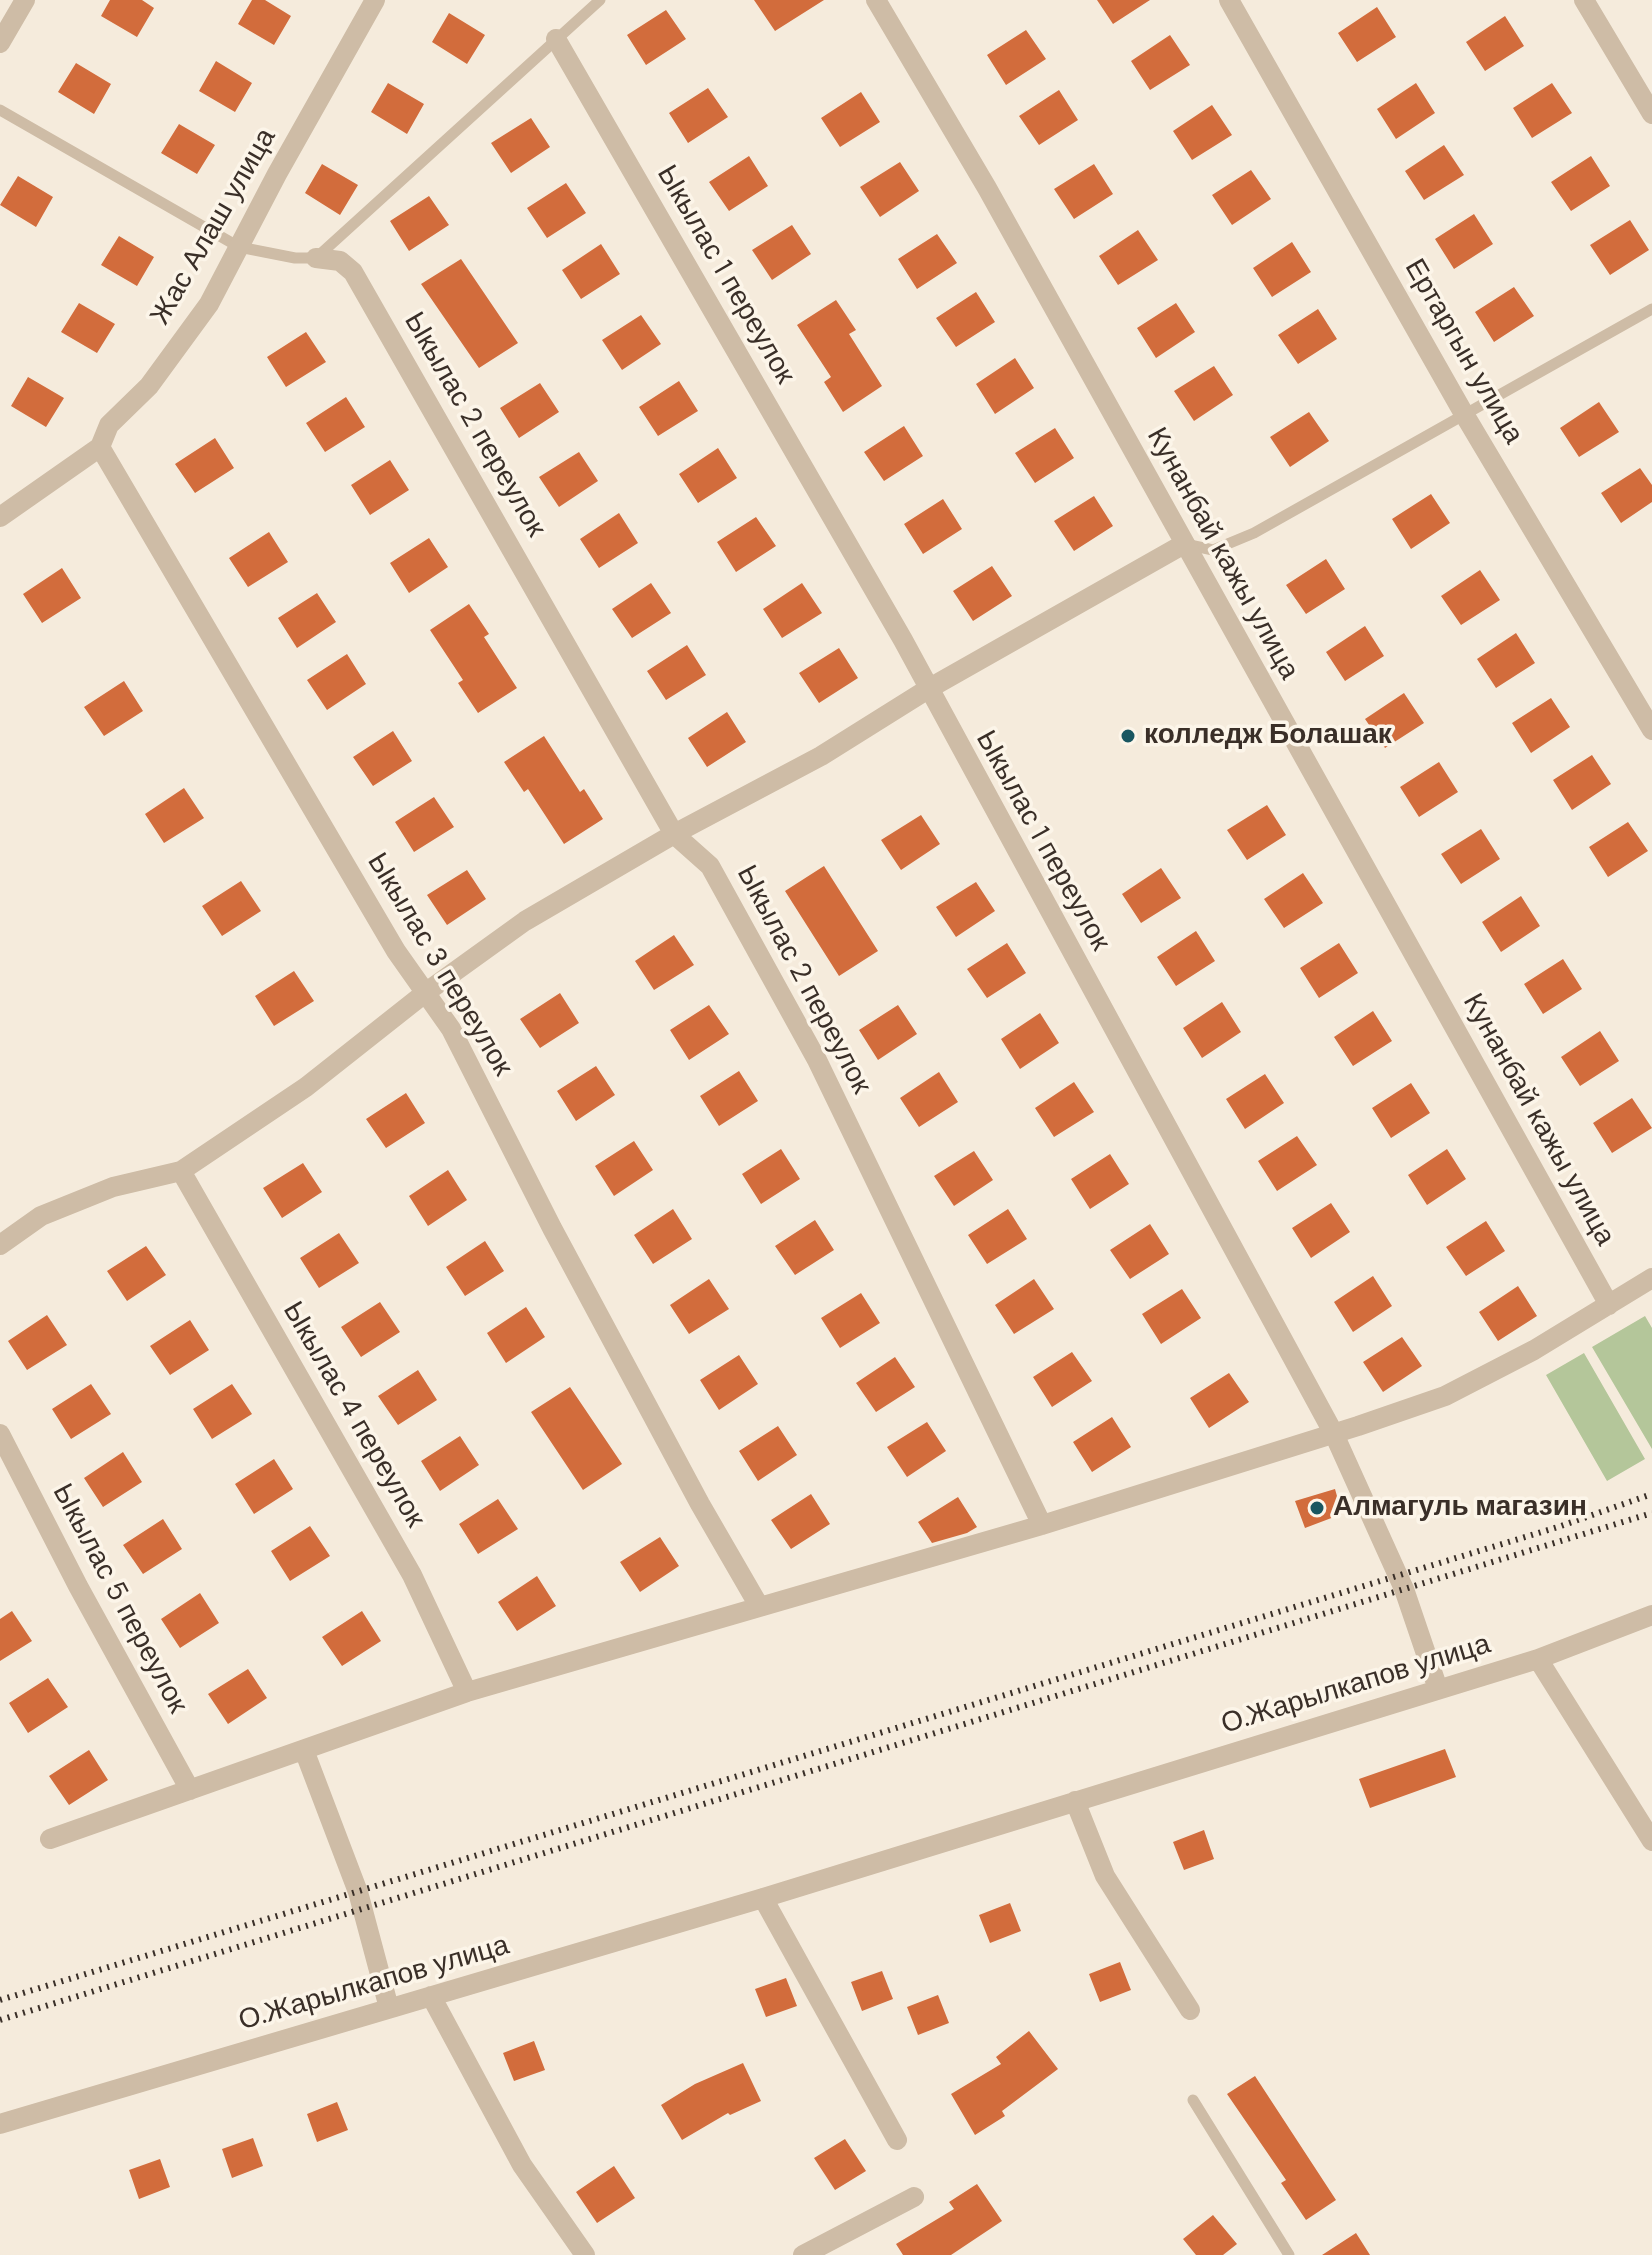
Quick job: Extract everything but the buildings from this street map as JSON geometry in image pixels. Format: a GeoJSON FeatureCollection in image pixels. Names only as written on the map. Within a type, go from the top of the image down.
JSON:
{"type":"FeatureCollection","features":[{"type":"Feature","properties":{"kind":"street"},"geometry":{"type":"LineString","coordinates":[[0,43],[25,0]]}},
{"type":"Feature","properties":{"kind":"street","name":"Жас Алаш улица"},"geometry":{"type":"LineString","coordinates":[[0,517],[100,447],[109,425],[149,386],[209,304],[375,0]]}},
{"type":"Feature","properties":{"kind":"street","name":"Кунанбай кажы улица"},"geometry":{"type":"LineString","coordinates":[[876,0],[987,188],[1609,1305]]}},
{"type":"Feature","properties":{"kind":"street","name":"Ертаргын улица"},"geometry":{"type":"LineString","coordinates":[[1229,0],[1464,414],[1652,730]]}},
{"type":"Feature","properties":{"kind":"street"},"geometry":{"type":"LineString","coordinates":[[1584,0],[1652,114]]}},
{"type":"Feature","properties":{"kind":"street","name":"Ыкылас 1 переулок"},"geometry":{"type":"LineString","coordinates":[[556,39],[903,640],[1334,1434],[1404,1589],[1438,1689]]}},
{"type":"Feature","properties":{"kind":"street","name":"Ыкылас 2 переулок"},"geometry":{"type":"LineString","coordinates":[[316,258],[340,261],[353,272],[674,834],[710,866],[817,1060],[1042,1525]]}},
{"type":"Feature","properties":{"kind":"street","name":"Ыкылас 3 переулок"},"geometry":{"type":"LineString","coordinates":[[100,447],[396,951],[451,1029],[574,1269],[700,1504],[759,1606]]}},
{"type":"Feature","properties":{"kind":"street"},"geometry":{"type":"LineString","coordinates":[[0,1245],[41,1216],[98,1193],[181,1171],[306,1087],[425,993],[525,921],[674,834],[821,756],[928,689],[1184,544]]}},
{"type":"Feature","properties":{"kind":"street","name":"Ыкылас 4 переулок"},"geometry":{"type":"LineString","coordinates":[[181,1171],[412,1575],[467,1692]]}},
{"type":"Feature","properties":{"kind":"street"},"geometry":{"type":"LineString","coordinates":[[50,1839],[467,1692],[1042,1525],[1445,1396],[1534,1350],[1652,1278]]}},
{"type":"Feature","properties":{"kind":"street","name":"Ыкылас 5 переулок"},"geometry":{"type":"LineString","coordinates":[[0,1434],[78,1586],[190,1790]]}},
{"type":"Feature","properties":{"kind":"street","name":"О.Жарылкапов улица"},"geometry":{"type":"LineString","coordinates":[[0,2124],[763,1898],[1538,1659],[1652,1615]]}},
{"type":"Feature","properties":{"kind":"street"},"geometry":{"type":"LineString","coordinates":[[1538,1659],[1652,1841]]}},
{"type":"Feature","properties":{"kind":"street"},"geometry":{"type":"LineString","coordinates":[[304,1750],[358,1892],[389,2008]]}},
{"type":"Feature","properties":{"kind":"street"},"geometry":{"type":"LineString","coordinates":[[1075,1801],[1105,1876],[1190,2010]]}},
{"type":"Feature","properties":{"kind":"street"},"geometry":{"type":"LineString","coordinates":[[763,1898],[897,2140]]}},
{"type":"Feature","properties":{"kind":"street"},"geometry":{"type":"LineString","coordinates":[[431,1996],[522,2165],[585,2255]]}},
{"type":"Feature","properties":{"kind":"street"},"geometry":{"type":"LineString","coordinates":[[803,2255],[914,2197]]}},
{"type":"Feature","properties":{"kind":"lane"},"geometry":{"type":"LineString","coordinates":[[0,110],[239,247],[295,258],[316,258],[600,0]]}},
{"type":"Feature","properties":{"kind":"lane"},"geometry":{"type":"LineString","coordinates":[[1184,544],[1213,550],[1254,533],[1652,309]]}},
{"type":"Feature","properties":{"kind":"lane"},"geometry":{"type":"LineString","coordinates":[[1193,2100],[1289,2255]]}},
{"type":"Feature","properties":{"kind":"green space"},"geometry":{"type":"Polygon","coordinates":[[[1645,1316],[1652,1328],[1652,1449],[1592,1347],[1645,1316]]]}},
{"type":"Feature","properties":{"kind":"green space"},"geometry":{"type":"Polygon","coordinates":[[[1584,1353],[1645,1459],[1607,1481],[1546,1375],[1584,1353]]]}},
{"type":"Feature","properties":{"kind":"railway"},"geometry":{"type":"LineString","coordinates":[[0,2000],[1558,1527],[1652,1494]]}},
{"type":"Feature","properties":{"kind":"railway"},"geometry":{"type":"LineString","coordinates":[[0,2020],[1652,1513]]}},
{"type":"Feature","properties":{"kind":"place","name":"колледж Болашак"},"geometry":{"type":"Point","coordinates":[1128,736]}},
{"type":"Feature","properties":{"kind":"place","name":"Алмагуль магазин"},"geometry":{"type":"Point","coordinates":[1317,1508]}}]}
